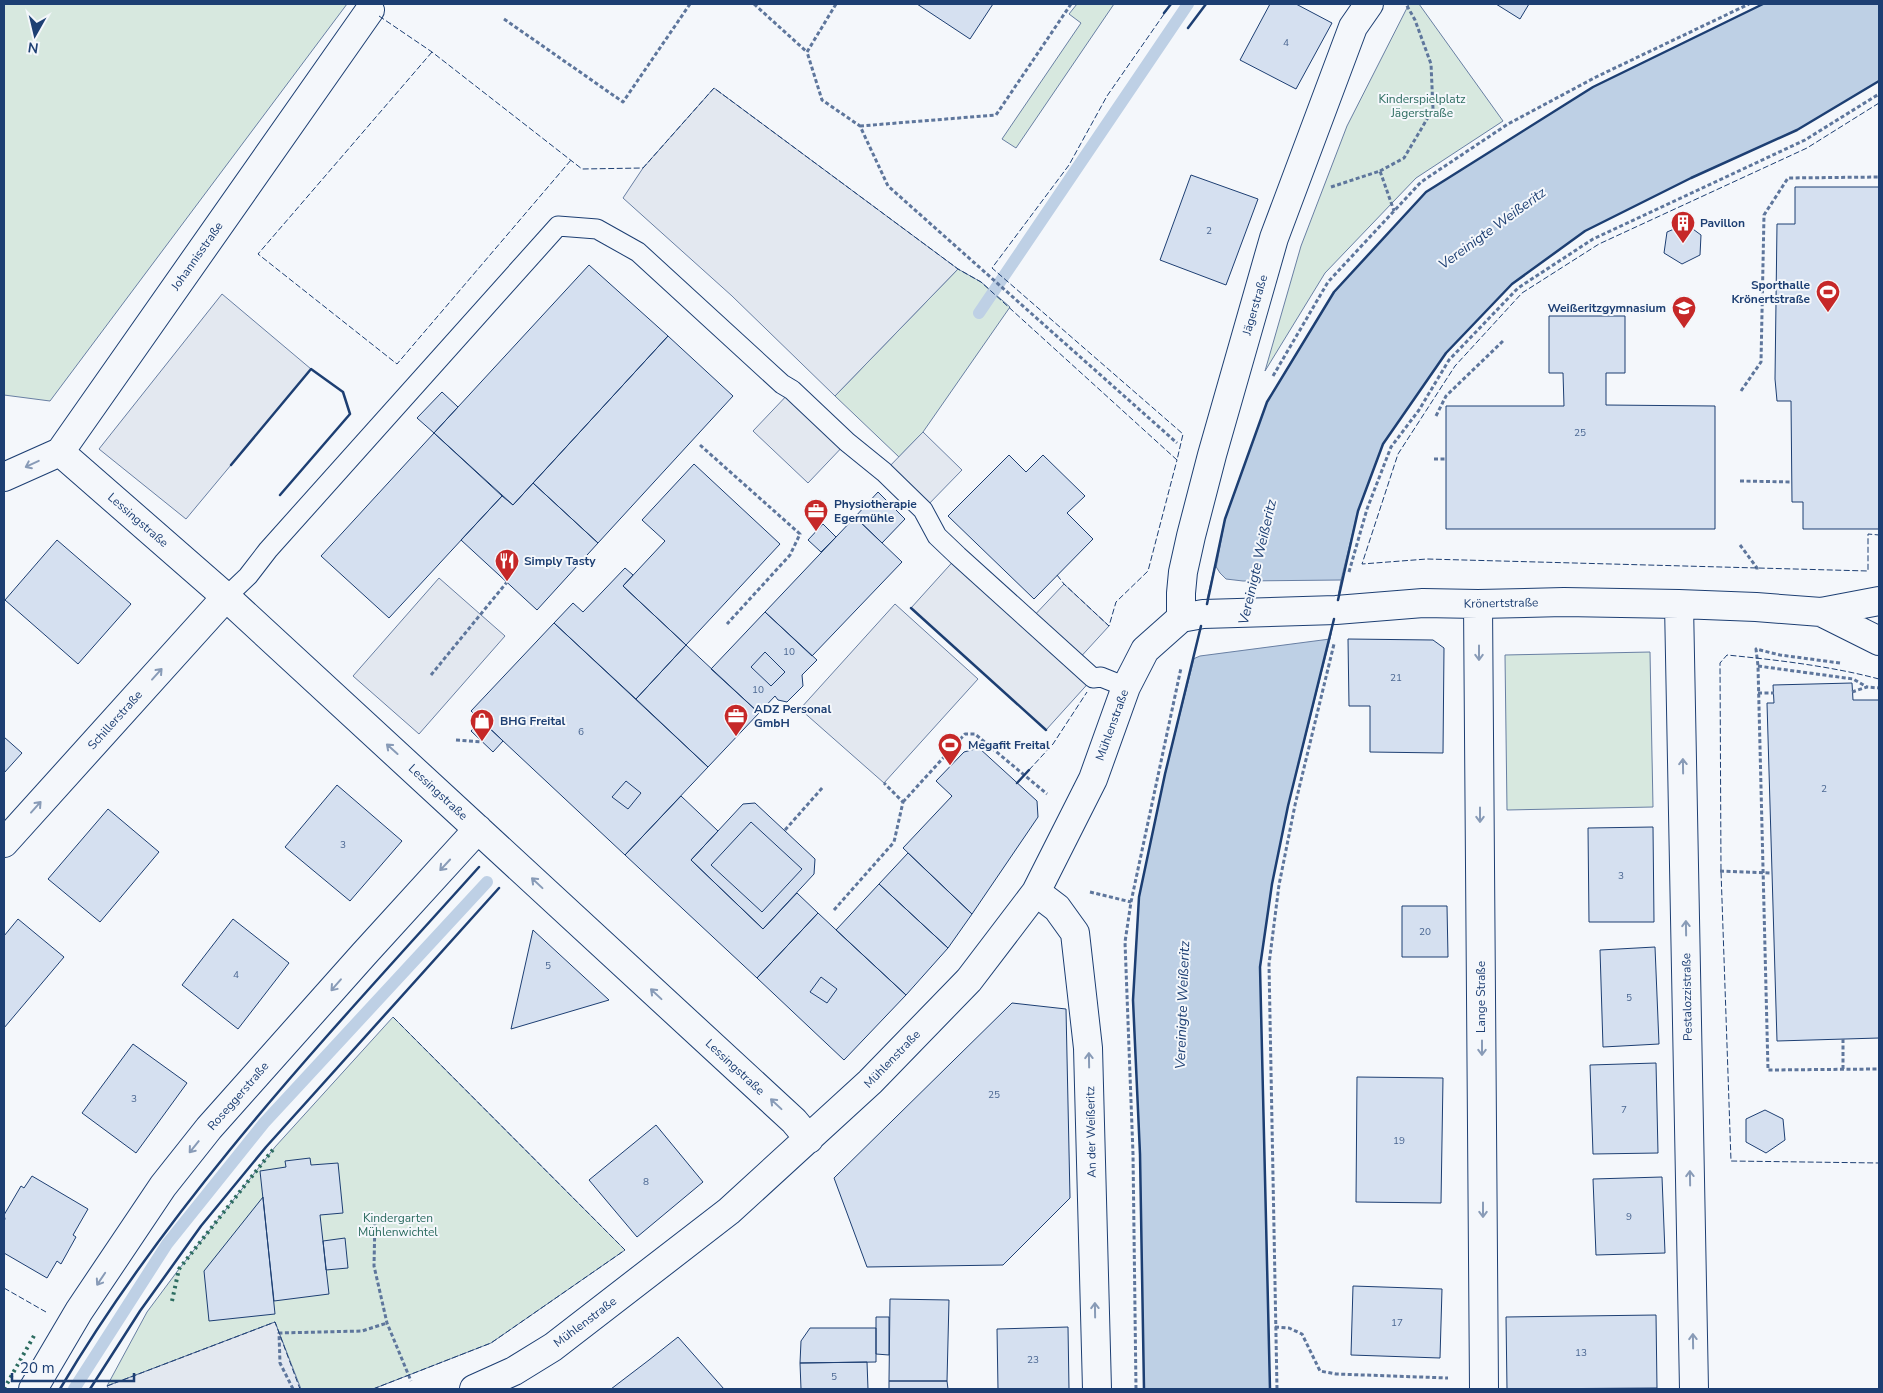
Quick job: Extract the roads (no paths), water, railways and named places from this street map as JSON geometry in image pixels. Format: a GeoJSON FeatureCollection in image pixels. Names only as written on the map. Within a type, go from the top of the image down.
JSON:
{"type":"FeatureCollection","features":[{"type":"Feature","properties":{"kind":"street","name":"Jägerstraße"},"geometry":{"type":"LineString","coordinates":[[1192,616],[1181,593],[1183,572],[1212,454],[1274,238],[1353,27],[1370,4]]}},
{"type":"Feature","properties":{"kind":"street","name":"Johannisstraße"},"geometry":{"type":"LineString","coordinates":[[60,452],[370,10]]}},
{"type":"Feature","properties":{"kind":"street"},"geometry":{"type":"LineString","coordinates":[[4,478],[60,452]]}},
{"type":"Feature","properties":{"kind":"street","name":"Lessingstraße"},"geometry":{"type":"LineString","coordinates":[[60,452],[226,597],[794,1120],[809,1139]]}},
{"type":"Feature","properties":{"kind":"street","name":"Schillerstraße"},"geometry":{"type":"LineString","coordinates":[[4,843],[226,597]]}},
{"type":"Feature","properties":{"kind":"street","name":"Krönertstraße"},"geometry":{"type":"LineString","coordinates":[[1192,616],[1423,603],[1564,602],[1679,604],[1821,612],[1879,601]]}},
{"type":"Feature","properties":{"kind":"street","name":"Lange Straße"},"geometry":{"type":"LineString","coordinates":[[1478,604],[1484,1389]]}},
{"type":"Feature","properties":{"kind":"street","name":"Pestalozzistraße"},"geometry":{"type":"LineString","coordinates":[[1679,604],[1694,1389]]}},
{"type":"Feature","properties":{"kind":"street","name":"Krönertstraße"},"geometry":{"type":"LineString","coordinates":[[1821,612],[1879,642]]}},
{"type":"Feature","properties":{"kind":"street","name":"Mühlenstraße"},"geometry":{"type":"LineString","coordinates":[[474,1389],[514,1371],[553,1347],[729,1211],[870,1082],[969,980],[1036,892],[1093,779],[1126,687],[1145,650],[1192,616]]}},
{"type":"Feature","properties":{"kind":"street","name":"Roseggerstraße"},"geometry":{"type":"LineString","coordinates":[[33,1389],[80,1311],[163,1186],[209,1128],[478,829]]}},
{"type":"Feature","properties":{"kind":"street","name":"An der Weißeritz"},"geometry":{"type":"LineString","coordinates":[[1036,892],[1057,908],[1075,933],[1088,1048],[1097,1389]]}},
{"type":"Feature","properties":{"kind":"lane"},"geometry":{"type":"LineString","coordinates":[[226,597],[248,576],[275,542],[558,226],[597,229],[638,252],[782,384],[792,390],[847,442],[884,472],[923,510],[938,536],[958,556],[1093,678],[1101,677],[1126,687]]}},
{"type":"Feature","properties":{"kind":"water","name":"Vereinigte Weißeritz"},"geometry":{"type":"Polygon","coordinates":[[[1763,4],[1879,4],[1879,81],[1797,130],[1691,178],[1585,231],[1512,284],[1446,353],[1383,444],[1358,511],[1341,580],[1330,639],[1288,806],[1272,884],[1260,967],[1270,1389],[1144,1389],[1140,1154],[1133,1000],[1139,897],[1165,774],[1214,579],[1225,519],[1267,402],[1334,292],[1426,192],[1593,87],[1763,4]]]}},
{"type":"Feature","properties":{"kind":"waterway"},"geometry":{"type":"LineString","coordinates":[[979,313],[1188,4]]}},
{"type":"Feature","properties":{"kind":"waterway"},"geometry":{"type":"LineString","coordinates":[[74,1389],[167,1244],[264,1123],[487,882]]}},
{"type":"Feature","properties":{"kind":"place","name":"Pavillon"},"geometry":{"type":"Point","coordinates":[1683,244]}},
{"type":"Feature","properties":{"kind":"place","name":"Sporthalle Krönertstraße"},"geometry":{"type":"Point","coordinates":[1828,313]}},
{"type":"Feature","properties":{"kind":"place","name":"Weißeritzgymnasium"},"geometry":{"type":"Point","coordinates":[1684,329]}},
{"type":"Feature","properties":{"kind":"place","name":"Physiotherapie Egermühle"},"geometry":{"type":"Point","coordinates":[816,532]}},
{"type":"Feature","properties":{"kind":"place","name":"Simply Tasty"},"geometry":{"type":"Point","coordinates":[507,582]}},
{"type":"Feature","properties":{"kind":"place","name":"ADZ Personal GmbH"},"geometry":{"type":"Point","coordinates":[736,737]}},
{"type":"Feature","properties":{"kind":"place","name":"BHG Freital"},"geometry":{"type":"Point","coordinates":[482,742]}},
{"type":"Feature","properties":{"kind":"place","name":"Megafit Freital"},"geometry":{"type":"Point","coordinates":[950,766]}},
{"type":"Feature","properties":{"kind":"park label","name":"Kinderspielplatz Jägerstraße"},"geometry":{"type":"Point","coordinates":[1422,106]}},
{"type":"Feature","properties":{"kind":"park label","name":"Kindergarten Mühlenwichtel"},"geometry":{"type":"Point","coordinates":[398,1225]}}]}
